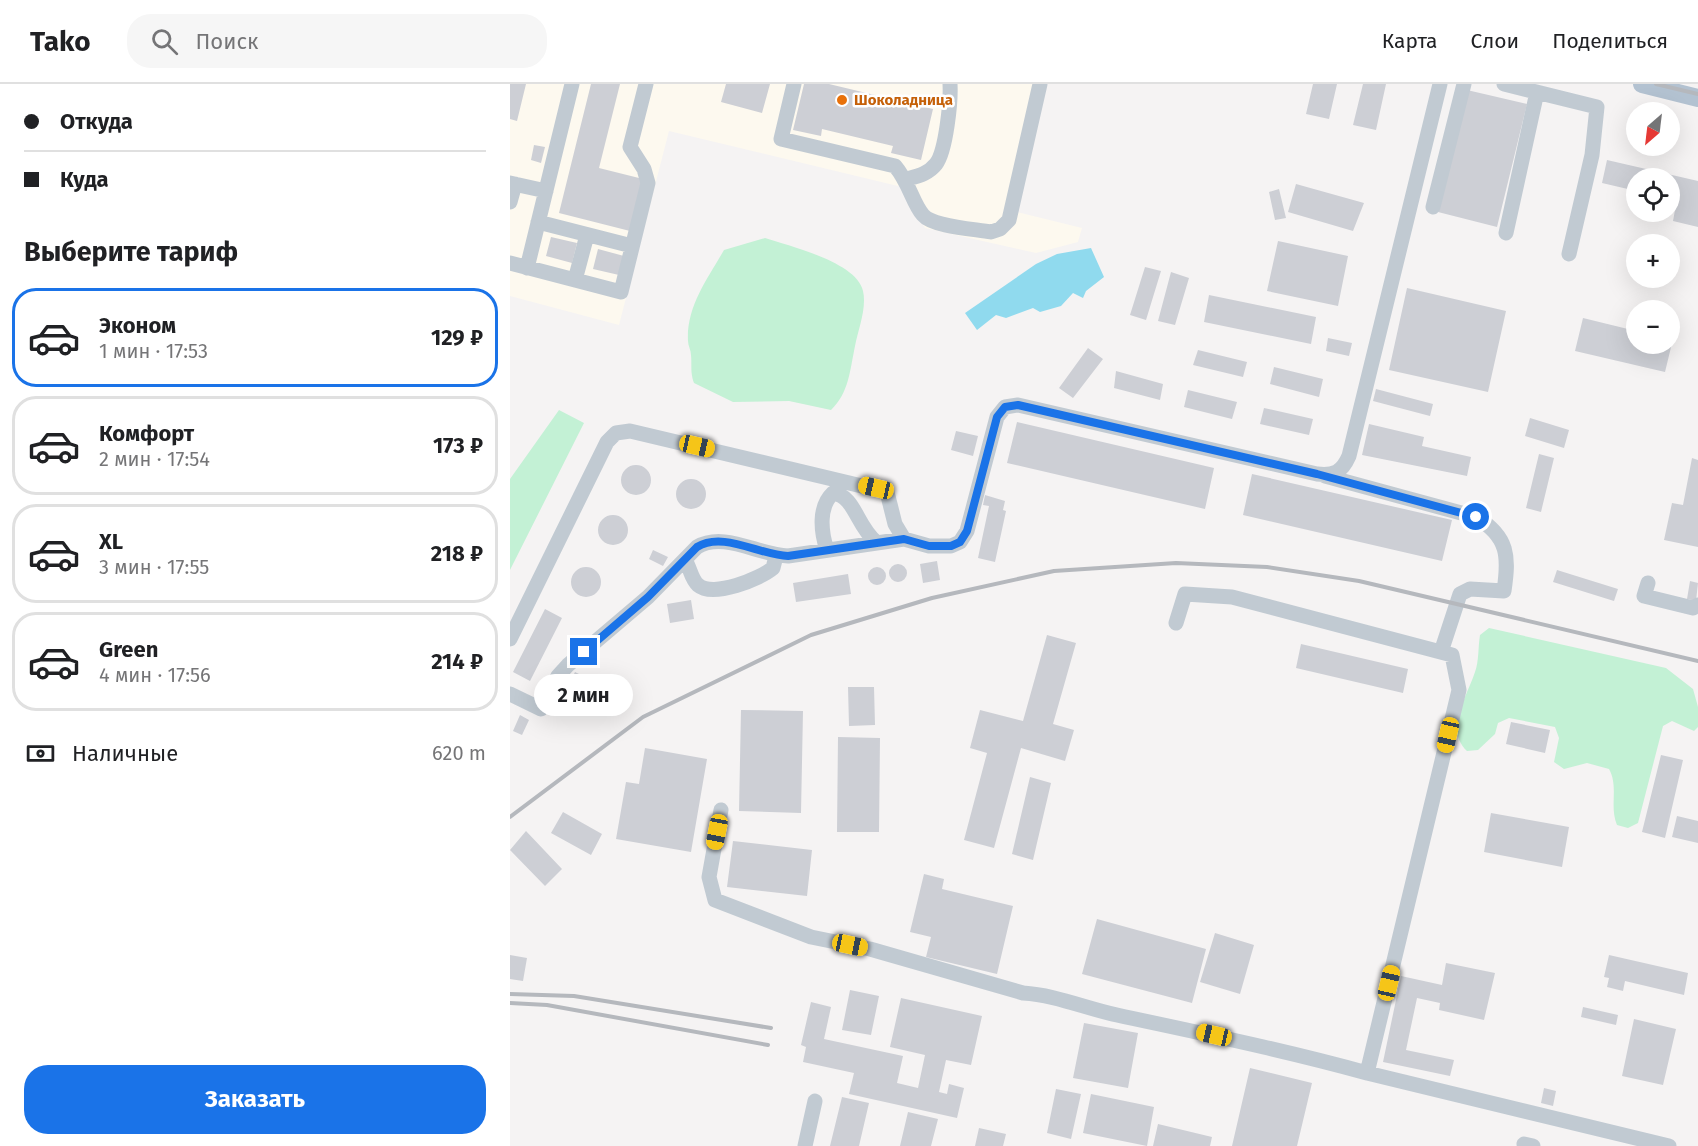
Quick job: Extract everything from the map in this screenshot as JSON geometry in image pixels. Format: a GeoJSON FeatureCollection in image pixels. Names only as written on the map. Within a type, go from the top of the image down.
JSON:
{"type":"FeatureCollection","features":[{"type":"Feature","properties":{"kind":"main road"},"geometry":{"type":"LineString","coordinates":[[1642,84],[1698,98]]}},
{"type":"Feature","properties":{"kind":"street"},"geometry":{"type":"LineString","coordinates":[[527,268],[572,84]]}},
{"type":"Feature","properties":{"kind":"street"},"geometry":{"type":"LineString","coordinates":[[510,263],[621,292],[648,183],[644,169],[630,147],[646,84]]}},
{"type":"Feature","properties":{"kind":"street"},"geometry":{"type":"LineString","coordinates":[[794,84],[781,139],[895,166],[907,179],[922,215],[931,222],[991,232],[1000,229],[1009,220],[1040,84]]}},
{"type":"Feature","properties":{"kind":"street"},"geometry":{"type":"LineString","coordinates":[[907,179],[927,173],[938,162],[951,105],[950,84]]}},
{"type":"Feature","properties":{"kind":"street"},"geometry":{"type":"LineString","coordinates":[[1317,474],[1329,475],[1338,472],[1349,456],[1440,84]]}},
{"type":"Feature","properties":{"kind":"street"},"geometry":{"type":"LineString","coordinates":[[1433,207],[1464,84]]}},
{"type":"Feature","properties":{"kind":"street"},"geometry":{"type":"LineString","coordinates":[[1504,84],[1597,107],[1592,155],[1569,254]]}},
{"type":"Feature","properties":{"kind":"street"},"geometry":{"type":"LineString","coordinates":[[1506,233],[1537,92]]}},
{"type":"Feature","properties":{"kind":"street"},"geometry":{"type":"LineString","coordinates":[[510,202],[512,183],[546,191]]}},
{"type":"Feature","properties":{"kind":"street"},"geometry":{"type":"LineString","coordinates":[[538,222],[632,246]]}},
{"type":"Feature","properties":{"kind":"street"},"geometry":{"type":"LineString","coordinates":[[575,280],[587,235]]}},
{"type":"Feature","properties":{"kind":"street"},"geometry":{"type":"LineString","coordinates":[[510,694],[541,709],[558,676],[568,665],[648,597],[706,542],[717,540],[776,555],[904,539],[942,548],[960,542],[967,531],[997,417],[1005,407],[1018,405],[1317,474],[1476,517],[1486,523],[1500,539],[1508,563],[1504,591],[1470,589],[1460,594],[1441,652]]}},
{"type":"Feature","properties":{"kind":"street"},"geometry":{"type":"LineString","coordinates":[[510,639],[607,442],[616,433],[630,430],[882,490],[887,492],[891,500],[895,524],[904,539]]}},
{"type":"Feature","properties":{"kind":"street"},"geometry":{"type":"LineString","coordinates":[[827,550],[821,527],[828,498],[833,493],[844,495],[851,501],[854,513],[865,532],[876,542]]}},
{"type":"Feature","properties":{"kind":"street"},"geometry":{"type":"LineString","coordinates":[[685,560],[694,580],[700,587],[709,589],[743,584],[758,579],[773,568],[776,555]]}},
{"type":"Feature","properties":{"kind":"street"},"geometry":{"type":"LineString","coordinates":[[1648,583],[1644,596],[1693,608],[1698,605]]}},
{"type":"Feature","properties":{"kind":"street"},"geometry":{"type":"LineString","coordinates":[[1176,622],[1185,594],[1232,597],[1452,655],[1459,690],[1367,1073]]}},
{"type":"Feature","properties":{"kind":"street"},"geometry":{"type":"LineString","coordinates":[[721,810],[708,877],[715,900],[811,937],[870,949],[1023,993],[1040,994],[1114,1014],[1297,1054],[1669,1146]]}},
{"type":"Feature","properties":{"kind":"street"},"geometry":{"type":"LineString","coordinates":[[805,1146],[815,1101]]}},
{"type":"Feature","properties":{"kind":"shaded area"},"geometry":{"type":"Polygon","coordinates":[[[510,84],[1044,84],[1013,211],[1082,228],[1078,242],[1036,253],[925,228],[902,187],[669,131],[619,325],[510,296],[510,84]]]}},
{"type":"Feature","properties":{"kind":"green space"},"geometry":{"type":"Polygon","coordinates":[[[765,238],[836,264],[858,281],[863,291],[863,312],[848,381],[842,396],[831,410],[789,401],[733,402],[694,383],[688,328],[699,293],[724,250],[765,238]]]}},
{"type":"Feature","properties":{"kind":"green space"},"geometry":{"type":"Polygon","coordinates":[[[559,410],[584,423],[510,570],[510,479],[559,410]]]}},
{"type":"Feature","properties":{"kind":"green space"},"geometry":{"type":"Polygon","coordinates":[[[1489,628],[1666,668],[1693,689],[1698,707],[1698,727],[1694,731],[1672,721],[1663,726],[1638,823],[1628,828],[1617,825],[1612,776],[1609,769],[1587,763],[1564,769],[1554,762],[1559,738],[1555,727],[1509,718],[1498,723],[1495,734],[1478,750],[1467,751],[1460,742],[1457,733],[1459,713],[1476,668],[1480,635],[1489,628]]]}},
{"type":"Feature","properties":{"kind":"water"},"geometry":{"type":"Polygon","coordinates":[[[1091,248],[1104,277],[1086,291],[1083,298],[1073,293],[1061,306],[1040,312],[1033,308],[1006,318],[996,315],[977,330],[965,313],[1036,264],[1057,254],[1091,248]]]}},
{"type":"Feature","properties":{"kind":"building"},"geometry":{"type":"Polygon","coordinates":[[[510,84],[526,84],[517,121],[510,119],[510,84]]]}},
{"type":"Feature","properties":{"kind":"building"},"geometry":{"type":"Polygon","coordinates":[[[591,84],[620,84],[599,168],[643,179],[630,231],[559,213],[591,84]]]}},
{"type":"Feature","properties":{"kind":"building"},"geometry":{"type":"Polygon","coordinates":[[[726,84],[770,84],[762,113],[721,102],[726,84]]]}},
{"type":"Feature","properties":{"kind":"building"},"geometry":{"type":"Polygon","coordinates":[[[804,84],[829,84],[933,109],[921,160],[891,153],[893,146],[822,129],[821,136],[793,130],[804,84]]]}},
{"type":"Feature","properties":{"kind":"building"},"geometry":{"type":"Polygon","coordinates":[[[1313,84],[1337,84],[1329,119],[1306,114],[1313,84]]]}},
{"type":"Feature","properties":{"kind":"building"},"geometry":{"type":"Polygon","coordinates":[[[1363,84],[1386,84],[1376,130],[1353,125],[1363,84]]]}},
{"type":"Feature","properties":{"kind":"building"},"geometry":{"type":"Polygon","coordinates":[[[1467,90],[1527,104],[1497,227],[1438,212],[1467,90]]]}},
{"type":"Feature","properties":{"kind":"building"},"geometry":{"type":"Polygon","coordinates":[[[534,145],[545,147],[541,163],[531,160],[534,145]]]}},
{"type":"Feature","properties":{"kind":"building"},"geometry":{"type":"Polygon","coordinates":[[[1607,160],[1642,168],[1626,168],[1626,189],[1602,183],[1607,160]]]}},
{"type":"Feature","properties":{"kind":"building"},"geometry":{"type":"Polygon","coordinates":[[[1680,177],[1698,181],[1698,227],[1677,222],[1680,222],[1680,177]]]}},
{"type":"Feature","properties":{"kind":"building"},"geometry":{"type":"Polygon","coordinates":[[[1296,184],[1364,203],[1353,231],[1288,212],[1296,184]]]}},
{"type":"Feature","properties":{"kind":"building"},"geometry":{"type":"Polygon","coordinates":[[[1279,189],[1286,218],[1275,220],[1269,192],[1279,189]]]}},
{"type":"Feature","properties":{"kind":"building"},"geometry":{"type":"Polygon","coordinates":[[[551,237],[577,243],[572,263],[546,256],[551,237]]]}},
{"type":"Feature","properties":{"kind":"building"},"geometry":{"type":"Polygon","coordinates":[[[1278,241],[1348,256],[1338,306],[1267,291],[1278,241]]]}},
{"type":"Feature","properties":{"kind":"building"},"geometry":{"type":"Polygon","coordinates":[[[598,249],[624,256],[619,275],[593,269],[598,249]]]}},
{"type":"Feature","properties":{"kind":"building"},"geometry":{"type":"Polygon","coordinates":[[[1145,267],[1161,271],[1146,320],[1130,315],[1145,267]]]}},
{"type":"Feature","properties":{"kind":"building"},"geometry":{"type":"Polygon","coordinates":[[[1171,272],[1189,278],[1175,325],[1158,321],[1171,272]]]}},
{"type":"Feature","properties":{"kind":"building"},"geometry":{"type":"Polygon","coordinates":[[[1407,288],[1506,311],[1488,392],[1389,370],[1407,288]]]}},
{"type":"Feature","properties":{"kind":"building"},"geometry":{"type":"Polygon","coordinates":[[[1209,295],[1316,317],[1311,344],[1204,322],[1209,295]]]}},
{"type":"Feature","properties":{"kind":"building"},"geometry":{"type":"Polygon","coordinates":[[[1583,318],[1626,329],[1626,354],[1669,354],[1665,372],[1575,351],[1583,318]]]}},
{"type":"Feature","properties":{"kind":"building"},"geometry":{"type":"Polygon","coordinates":[[[1328,338],[1352,343],[1349,356],[1326,351],[1328,338]]]}},
{"type":"Feature","properties":{"kind":"building"},"geometry":{"type":"Polygon","coordinates":[[[1088,348],[1103,359],[1073,398],[1059,388],[1088,348]]]}},
{"type":"Feature","properties":{"kind":"building"},"geometry":{"type":"Polygon","coordinates":[[[1198,350],[1247,362],[1243,377],[1193,365],[1198,350]]]}},
{"type":"Feature","properties":{"kind":"building"},"geometry":{"type":"Polygon","coordinates":[[[1274,367],[1323,379],[1319,397],[1270,384],[1274,367]]]}},
{"type":"Feature","properties":{"kind":"building"},"geometry":{"type":"Polygon","coordinates":[[[1116,371],[1163,384],[1160,400],[1114,388],[1116,371]]]}},
{"type":"Feature","properties":{"kind":"building"},"geometry":{"type":"Polygon","coordinates":[[[1376,389],[1433,404],[1430,416],[1373,401],[1376,389]]]}},
{"type":"Feature","properties":{"kind":"building"},"geometry":{"type":"Polygon","coordinates":[[[1188,390],[1237,402],[1232,419],[1184,407],[1188,390]]]}},
{"type":"Feature","properties":{"kind":"building"},"geometry":{"type":"Polygon","coordinates":[[[1264,408],[1313,419],[1309,435],[1260,424],[1264,408]]]}},
{"type":"Feature","properties":{"kind":"building"},"geometry":{"type":"Polygon","coordinates":[[[1530,418],[1569,430],[1564,448],[1525,436],[1530,418]]]}},
{"type":"Feature","properties":{"kind":"building"},"geometry":{"type":"Polygon","coordinates":[[[1017,422],[1214,468],[1205,509],[1007,463],[1017,422]]]}},
{"type":"Feature","properties":{"kind":"building"},"geometry":{"type":"Polygon","coordinates":[[[1369,424],[1424,437],[1422,446],[1471,457],[1467,476],[1362,455],[1369,424]]]}},
{"type":"Feature","properties":{"kind":"building"},"geometry":{"type":"Polygon","coordinates":[[[956,431],[978,436],[973,456],[951,450],[956,431]]]}},
{"type":"Feature","properties":{"kind":"building"},"geometry":{"type":"Polygon","coordinates":[[[1539,454],[1554,458],[1541,512],[1526,508],[1539,454]]]}},
{"type":"Feature","properties":{"kind":"building"},"geometry":{"type":"Polygon","coordinates":[[[1692,458],[1698,460],[1698,547],[1664,540],[1672,503],[1683,505],[1692,458]]]}},
{"type":"Feature","properties":{"kind":"building"},"geometry":{"type":"Polygon","coordinates":[[[636,465],[646,470],[651,480],[646,490],[636,495],[626,490],[621,480],[626,470],[636,465]]]}},
{"type":"Feature","properties":{"kind":"building"},"geometry":{"type":"Polygon","coordinates":[[[1252,474],[1452,520],[1442,561],[1243,515],[1252,474]]]}},
{"type":"Feature","properties":{"kind":"building"},"geometry":{"type":"Polygon","coordinates":[[[691,479],[701,484],[706,494],[701,504],[691,509],[681,504],[676,494],[681,484],[691,479]]]}},
{"type":"Feature","properties":{"kind":"building"},"geometry":{"type":"Polygon","coordinates":[[[985,495],[1005,501],[1003,510],[1006,511],[995,562],[978,558],[989,506],[983,505],[985,495]]]}},
{"type":"Feature","properties":{"kind":"building"},"geometry":{"type":"Polygon","coordinates":[[[613,515],[623,520],[628,530],[623,540],[613,545],[603,540],[598,530],[603,520],[613,515]]]}},
{"type":"Feature","properties":{"kind":"building"},"geometry":{"type":"Polygon","coordinates":[[[653,550],[668,557],[663,566],[649,559],[653,550]]]}},
{"type":"Feature","properties":{"kind":"building"},"geometry":{"type":"Polygon","coordinates":[[[937,561],[940,580],[923,583],[920,564],[937,561]]]}},
{"type":"Feature","properties":{"kind":"building"},"geometry":{"type":"Polygon","coordinates":[[[898,564],[904,567],[907,573],[904,579],[898,582],[892,579],[889,573],[892,567],[898,564]]]}},
{"type":"Feature","properties":{"kind":"building"},"geometry":{"type":"Polygon","coordinates":[[[586,567],[596,572],[601,582],[596,592],[586,597],[576,592],[571,582],[576,572],[586,567]]]}},
{"type":"Feature","properties":{"kind":"building"},"geometry":{"type":"Polygon","coordinates":[[[877,567],[883,570],[886,576],[883,582],[877,585],[871,582],[868,576],[871,570],[877,567]]]}},
{"type":"Feature","properties":{"kind":"building"},"geometry":{"type":"Polygon","coordinates":[[[1557,570],[1618,589],[1614,601],[1553,582],[1557,570]]]}},
{"type":"Feature","properties":{"kind":"building"},"geometry":{"type":"Polygon","coordinates":[[[848,574],[851,594],[796,602],[793,583],[848,574]]]}},
{"type":"Feature","properties":{"kind":"building"},"geometry":{"type":"Polygon","coordinates":[[[1690,581],[1698,583],[1696,601],[1687,599],[1690,581]]]}},
{"type":"Feature","properties":{"kind":"building"},"geometry":{"type":"Polygon","coordinates":[[[691,600],[694,619],[670,623],[667,604],[691,600]]]}},
{"type":"Feature","properties":{"kind":"building"},"geometry":{"type":"Polygon","coordinates":[[[545,609],[562,618],[530,681],[513,672],[545,609]]]}},
{"type":"Feature","properties":{"kind":"building"},"geometry":{"type":"Polygon","coordinates":[[[1047,635],[1076,643],[1053,724],[1074,730],[1065,761],[1021,748],[994,848],[964,840],[987,753],[970,748],[980,710],[1023,721],[1047,635]]]}},
{"type":"Feature","properties":{"kind":"building"},"geometry":{"type":"Polygon","coordinates":[[[1301,644],[1408,669],[1403,693],[1296,668],[1301,644]]]}},
{"type":"Feature","properties":{"kind":"building"},"geometry":{"type":"Polygon","coordinates":[[[575,672],[589,679],[576,707],[561,700],[575,672]]]}},
{"type":"Feature","properties":{"kind":"building"},"geometry":{"type":"Polygon","coordinates":[[[848,687],[874,687],[875,725],[849,726],[848,687]]]}},
{"type":"Feature","properties":{"kind":"building"},"geometry":{"type":"Polygon","coordinates":[[[741,710],[803,711],[801,813],[739,811],[741,710]]]}},
{"type":"Feature","properties":{"kind":"building"},"geometry":{"type":"Polygon","coordinates":[[[520,715],[529,720],[522,735],[513,731],[520,715]]]}},
{"type":"Feature","properties":{"kind":"building"},"geometry":{"type":"Polygon","coordinates":[[[1511,722],[1550,730],[1545,753],[1506,744],[1511,722]]]}},
{"type":"Feature","properties":{"kind":"building"},"geometry":{"type":"Polygon","coordinates":[[[838,737],[880,738],[879,832],[837,832],[838,737]]]}},
{"type":"Feature","properties":{"kind":"building"},"geometry":{"type":"Polygon","coordinates":[[[645,748],[707,759],[691,852],[616,839],[626,782],[639,784],[645,748]]]}},
{"type":"Feature","properties":{"kind":"building"},"geometry":{"type":"Polygon","coordinates":[[[1661,755],[1683,760],[1665,838],[1642,832],[1661,755]]]}},
{"type":"Feature","properties":{"kind":"building"},"geometry":{"type":"Polygon","coordinates":[[[1030,777],[1051,783],[1033,860],[1012,854],[1030,777]]]}},
{"type":"Feature","properties":{"kind":"building"},"geometry":{"type":"Polygon","coordinates":[[[563,812],[602,834],[591,855],[551,833],[563,812]]]}},
{"type":"Feature","properties":{"kind":"building"},"geometry":{"type":"Polygon","coordinates":[[[1491,813],[1569,827],[1562,867],[1484,852],[1491,813]]]}},
{"type":"Feature","properties":{"kind":"building"},"geometry":{"type":"Polygon","coordinates":[[[1677,816],[1698,821],[1698,843],[1672,837],[1677,816]]]}},
{"type":"Feature","properties":{"kind":"building"},"geometry":{"type":"Polygon","coordinates":[[[526,831],[562,869],[545,886],[510,850],[526,831]]]}},
{"type":"Feature","properties":{"kind":"building"},"geometry":{"type":"Polygon","coordinates":[[[733,841],[812,850],[807,896],[727,887],[733,841]]]}},
{"type":"Feature","properties":{"kind":"building"},"geometry":{"type":"Polygon","coordinates":[[[924,874],[944,879],[942,889],[1013,906],[997,974],[926,957],[931,937],[910,932],[924,874]]]}},
{"type":"Feature","properties":{"kind":"building"},"geometry":{"type":"Polygon","coordinates":[[[1097,919],[1206,949],[1192,1003],[1082,974],[1097,919]]]}},
{"type":"Feature","properties":{"kind":"building"},"geometry":{"type":"Polygon","coordinates":[[[1215,933],[1254,945],[1240,994],[1200,982],[1215,933]]]}},
{"type":"Feature","properties":{"kind":"building"},"geometry":{"type":"Polygon","coordinates":[[[510,955],[527,958],[523,981],[510,979],[510,955]]]}},
{"type":"Feature","properties":{"kind":"building"},"geometry":{"type":"Polygon","coordinates":[[[1609,955],[1688,973],[1684,995],[1625,981],[1623,991],[1607,987],[1609,978],[1604,977],[1609,955]]]}},
{"type":"Feature","properties":{"kind":"building"},"geometry":{"type":"Polygon","coordinates":[[[1446,963],[1495,973],[1484,1020],[1439,1010],[1440,1003],[1417,998],[1406,1050],[1454,1060],[1450,1076],[1383,1062],[1401,976],[1442,985],[1446,963]]]}},
{"type":"Feature","properties":{"kind":"building"},"geometry":{"type":"Polygon","coordinates":[[[850,990],[879,996],[871,1035],[842,1030],[850,990]]]}},
{"type":"Feature","properties":{"kind":"building"},"geometry":{"type":"Polygon","coordinates":[[[901,998],[982,1016],[971,1065],[946,1060],[939,1092],[947,1094],[949,1084],[964,1088],[957,1118],[849,1094],[854,1073],[803,1062],[806,1047],[801,1045],[811,1002],[831,1007],[824,1039],[903,1056],[897,1083],[918,1088],[925,1055],[890,1047],[901,998]]]}},
{"type":"Feature","properties":{"kind":"building"},"geometry":{"type":"Polygon","coordinates":[[[1583,1007],[1618,1015],[1616,1025],[1581,1017],[1583,1007]]]}},
{"type":"Feature","properties":{"kind":"building"},"geometry":{"type":"Polygon","coordinates":[[[1634,1019],[1676,1029],[1663,1085],[1622,1076],[1634,1019]]]}},
{"type":"Feature","properties":{"kind":"building"},"geometry":{"type":"Polygon","coordinates":[[[1084,1023],[1138,1033],[1128,1088],[1073,1078],[1084,1023]]]}},
{"type":"Feature","properties":{"kind":"building"},"geometry":{"type":"Polygon","coordinates":[[[1250,1068],[1312,1083],[1297,1146],[1232,1146],[1250,1068]]]}},
{"type":"Feature","properties":{"kind":"building"},"geometry":{"type":"Polygon","coordinates":[[[1544,1088],[1556,1091],[1553,1106],[1541,1103],[1544,1088]]]}},
{"type":"Feature","properties":{"kind":"building"},"geometry":{"type":"Polygon","coordinates":[[[1056,1089],[1081,1094],[1071,1139],[1047,1133],[1056,1089]]]}},
{"type":"Feature","properties":{"kind":"building"},"geometry":{"type":"Polygon","coordinates":[[[1091,1094],[1154,1107],[1147,1146],[1083,1133],[1091,1094]]]}},
{"type":"Feature","properties":{"kind":"building"},"geometry":{"type":"Polygon","coordinates":[[[842,1097],[869,1103],[859,1146],[830,1146],[842,1097]]]}},
{"type":"Feature","properties":{"kind":"building"},"geometry":{"type":"Polygon","coordinates":[[[908,1112],[938,1119],[931,1146],[900,1146],[908,1112]]]}},
{"type":"Feature","properties":{"kind":"building"},"geometry":{"type":"Polygon","coordinates":[[[1158,1124],[1212,1137],[1210,1146],[1153,1146],[1158,1124]]]}},
{"type":"Feature","properties":{"kind":"building"},"geometry":{"type":"Polygon","coordinates":[[[979,1128],[1006,1134],[1003,1146],[975,1146],[979,1128]]]}},
{"type":"Feature","properties":{"kind":"railway"},"geometry":{"type":"LineString","coordinates":[[1656,84],[1698,94]]}},
{"type":"Feature","properties":{"kind":"railway"},"geometry":{"type":"LineString","coordinates":[[510,817],[643,717],[811,635],[932,598],[1054,571],[1176,563],[1267,567],[1359,581],[1698,661]]}},
{"type":"Feature","properties":{"kind":"railway"},"geometry":{"type":"LineString","coordinates":[[510,994],[574,996],[771,1028]]}},
{"type":"Feature","properties":{"kind":"railway"},"geometry":{"type":"LineString","coordinates":[[510,1003],[547,1005],[768,1045]]}},
{"type":"Feature","properties":{"kind":"place","name":"Шоколадница"},"geometry":{"type":"Point","coordinates":[842,100]}},
{"type":"Feature","properties":{"kind":"route"},"geometry":{"type":"LineString","coordinates":[[584,652],[648,597],[697,547],[706,542],[717,540],[788,556],[904,539],[942,548],[960,542],[967,531],[997,417],[1005,407],[1018,405],[1317,474],[1476,517]]}}]}
